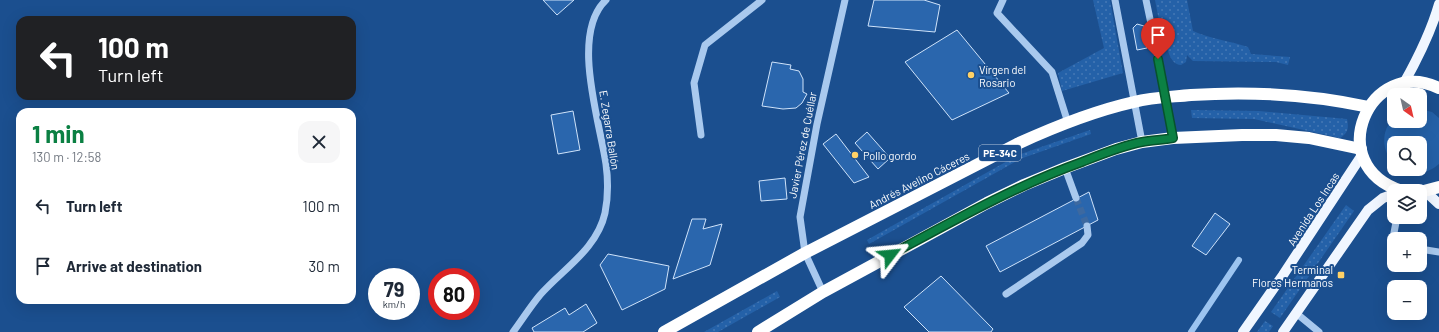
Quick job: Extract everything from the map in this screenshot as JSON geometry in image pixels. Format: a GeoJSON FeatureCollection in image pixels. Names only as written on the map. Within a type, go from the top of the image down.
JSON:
{"type":"FeatureCollection","features":[{"type":"Feature","properties":{"kind":"highway"},"geometry":{"type":"LineString","coordinates":[[1387,184],[1382,182],[1367,165],[1361,152],[1360,127],[1364,116],[1376,98],[1394,86],[1404,83],[1425,83],[1439,88]]}},
{"type":"Feature","properties":{"kind":"highway","name":"Andrés Avelino Cáceres"},"geometry":{"type":"LineString","coordinates":[[664,332],[805,253],[1017,144],[1068,123],[1134,102],[1165,97],[1220,93],[1259,92],[1307,96],[1338,100],[1369,107]]}},
{"type":"Feature","properties":{"kind":"highway"},"geometry":{"type":"LineString","coordinates":[[758,332],[823,292],[981,206],[1024,185],[1116,149],[1142,142],[1173,138],[1276,135],[1309,138],[1361,152]]}},
{"type":"Feature","properties":{"kind":"highway"},"geometry":{"type":"LineString","coordinates":[[1427,191],[1439,187]]}},
{"type":"Feature","properties":{"kind":"main road"},"geometry":{"type":"LineString","coordinates":[[1404,83],[1417,59],[1439,4]]}},
{"type":"Feature","properties":{"kind":"main road","name":"Avenida Los Incas"},"geometry":{"type":"LineString","coordinates":[[1243,332],[1283,276],[1361,152]]}},
{"type":"Feature","properties":{"kind":"main road"},"geometry":{"type":"LineString","coordinates":[[1427,196],[1439,204]]}},
{"type":"Feature","properties":{"kind":"main road"},"geometry":{"type":"LineString","coordinates":[[1283,332],[1368,210],[1387,197]]}},
{"type":"Feature","properties":{"kind":"street","name":"E. Zegarra Ballón"},"geometry":{"type":"LineString","coordinates":[[513,332],[540,295],[575,262],[589,246],[600,227],[605,212],[607,191],[606,166],[588,67],[589,36],[593,20],[606,0]]}},
{"type":"Feature","properties":{"kind":"street"},"geometry":{"type":"LineString","coordinates":[[701,135],[694,83],[704,45],[762,0]]}},
{"type":"Feature","properties":{"kind":"street","name":"Javier Pérez de Cuéllar"},"geometry":{"type":"LineString","coordinates":[[823,292],[805,253],[800,217],[817,124],[845,0]]}},
{"type":"Feature","properties":{"kind":"street"},"geometry":{"type":"LineString","coordinates":[[1003,0],[997,12],[1052,72],[1068,123]]}},
{"type":"Feature","properties":{"kind":"street"},"geometry":{"type":"LineString","coordinates":[[1114,0],[1142,142]]}},
{"type":"Feature","properties":{"kind":"street"},"geometry":{"type":"LineString","coordinates":[[1146,0],[1173,138]]}},
{"type":"Feature","properties":{"kind":"street"},"geometry":{"type":"LineString","coordinates":[[1065,168],[1076,198]]}},
{"type":"Feature","properties":{"kind":"street"},"geometry":{"type":"LineString","coordinates":[[1006,294],[1082,243],[1088,235],[1087,226]]}},
{"type":"Feature","properties":{"kind":"street"},"geometry":{"type":"LineString","coordinates":[[1427,250],[1439,252]]}},
{"type":"Feature","properties":{"kind":"street"},"geometry":{"type":"LineString","coordinates":[[1296,313],[1319,332]]}},
{"type":"Feature","properties":{"kind":"shaded area"},"geometry":{"type":"Polygon","coordinates":[[[1093,0],[1110,0],[1123,73],[1062,91],[1058,73],[1104,48],[1093,0]]]}},
{"type":"Feature","properties":{"kind":"shaded area"},"geometry":{"type":"Polygon","coordinates":[[[1155,0],[1187,0],[1193,31],[1248,47],[1251,54],[1290,57],[1288,65],[1276,62],[1193,61],[1187,55],[1186,62],[1181,65],[1177,64],[1171,58],[1164,36],[1162,36],[1155,0]]]}},
{"type":"Feature","properties":{"kind":"shaded area"},"geometry":{"type":"Polygon","coordinates":[[[1191,110],[1259,111],[1347,119],[1348,128],[1345,134],[1340,138],[1254,119],[1192,118],[1191,110]]]}},
{"type":"Feature","properties":{"kind":"shaded area"},"geometry":{"type":"Polygon","coordinates":[[[1427,111],[1432,112],[1439,118],[1439,164],[1427,171],[1427,136],[1387,136],[1387,153],[1384,141],[1387,127],[1427,128],[1427,111]]]}},
{"type":"Feature","properties":{"kind":"shaded area"},"geometry":{"type":"Polygon","coordinates":[[[1090,130],[1091,134],[1020,159],[869,244],[867,240],[1018,155],[1090,130]]]}},
{"type":"Feature","properties":{"kind":"shaded area"},"geometry":{"type":"Polygon","coordinates":[[[1346,205],[1354,211],[1280,318],[1271,312],[1346,205]]]}},
{"type":"Feature","properties":{"kind":"shaded area"},"geometry":{"type":"Polygon","coordinates":[[[777,291],[780,297],[718,332],[704,332],[777,291]]]}},
{"type":"Feature","properties":{"kind":"shaded area"},"geometry":{"type":"Polygon","coordinates":[[[1265,321],[1273,326],[1269,332],[1257,332],[1265,321]]]}},
{"type":"Feature","properties":{"kind":"building"},"geometry":{"type":"Polygon","coordinates":[[[543,0],[574,0],[557,15],[543,0]]]}},
{"type":"Feature","properties":{"kind":"building"},"geometry":{"type":"Polygon","coordinates":[[[874,0],[924,0],[940,5],[935,32],[868,26],[874,0]]]}},
{"type":"Feature","properties":{"kind":"building"},"geometry":{"type":"Polygon","coordinates":[[[1137,24],[1144,26],[1147,48],[1137,50],[1133,28],[1137,24]]]}},
{"type":"Feature","properties":{"kind":"building"},"geometry":{"type":"Polygon","coordinates":[[[957,30],[1009,93],[952,120],[905,62],[957,30]]]}},
{"type":"Feature","properties":{"kind":"building"},"geometry":{"type":"Polygon","coordinates":[[[772,62],[791,65],[790,69],[799,71],[803,79],[803,92],[807,94],[802,103],[796,108],[783,109],[762,106],[772,62]]]}},
{"type":"Feature","properties":{"kind":"building"},"geometry":{"type":"Polygon","coordinates":[[[573,111],[580,150],[558,154],[551,115],[573,111]]]}},
{"type":"Feature","properties":{"kind":"building"},"geometry":{"type":"Polygon","coordinates":[[[867,132],[890,158],[878,169],[855,143],[867,132]]]}},
{"type":"Feature","properties":{"kind":"building"},"geometry":{"type":"Polygon","coordinates":[[[836,134],[869,177],[854,183],[823,144],[836,134]]]}},
{"type":"Feature","properties":{"kind":"building"},"geometry":{"type":"Polygon","coordinates":[[[785,178],[787,199],[761,201],[759,181],[785,178]]]}},
{"type":"Feature","properties":{"kind":"building"},"geometry":{"type":"Polygon","coordinates":[[[1089,192],[1098,220],[1000,272],[986,246],[1089,192]]]}},
{"type":"Feature","properties":{"kind":"building"},"geometry":{"type":"Polygon","coordinates":[[[1215,213],[1230,224],[1206,255],[1192,246],[1215,213]]]}},
{"type":"Feature","properties":{"kind":"building"},"geometry":{"type":"Polygon","coordinates":[[[692,219],[706,219],[703,229],[722,224],[710,265],[673,279],[692,219]]]}},
{"type":"Feature","properties":{"kind":"building"},"geometry":{"type":"Polygon","coordinates":[[[608,254],[669,266],[665,289],[622,310],[600,265],[608,254]]]}},
{"type":"Feature","properties":{"kind":"building"},"geometry":{"type":"Polygon","coordinates":[[[941,276],[993,329],[991,332],[929,332],[904,307],[941,276]]]}},
{"type":"Feature","properties":{"kind":"building"},"geometry":{"type":"Polygon","coordinates":[[[586,304],[597,323],[583,332],[534,332],[532,328],[565,308],[569,315],[586,304]]]}},
{"type":"Feature","properties":{"kind":"waterway"},"geometry":{"type":"LineString","coordinates":[[1191,332],[1239,260]]}},
{"type":"Feature","properties":{"kind":"tunnel"},"geometry":{"type":"LineString","coordinates":[[1076,198],[1087,226]]}},
{"type":"Feature","properties":{"kind":"place","name":"Vírgen del Rosario"},"geometry":{"type":"Point","coordinates":[971,75]}},
{"type":"Feature","properties":{"kind":"place","name":"Pollo gordo"},"geometry":{"type":"Point","coordinates":[855,155]}},
{"type":"Feature","properties":{"kind":"place","name":"Terminal Flores Hermanos"},"geometry":{"type":"Point","coordinates":[1341,275]}},
{"type":"Feature","properties":{"kind":"route"},"geometry":{"type":"LineString","coordinates":[[890,255],[944,225],[1024,185],[1065,168],[1116,149],[1142,142],[1173,138],[1158,59]]}}]}
